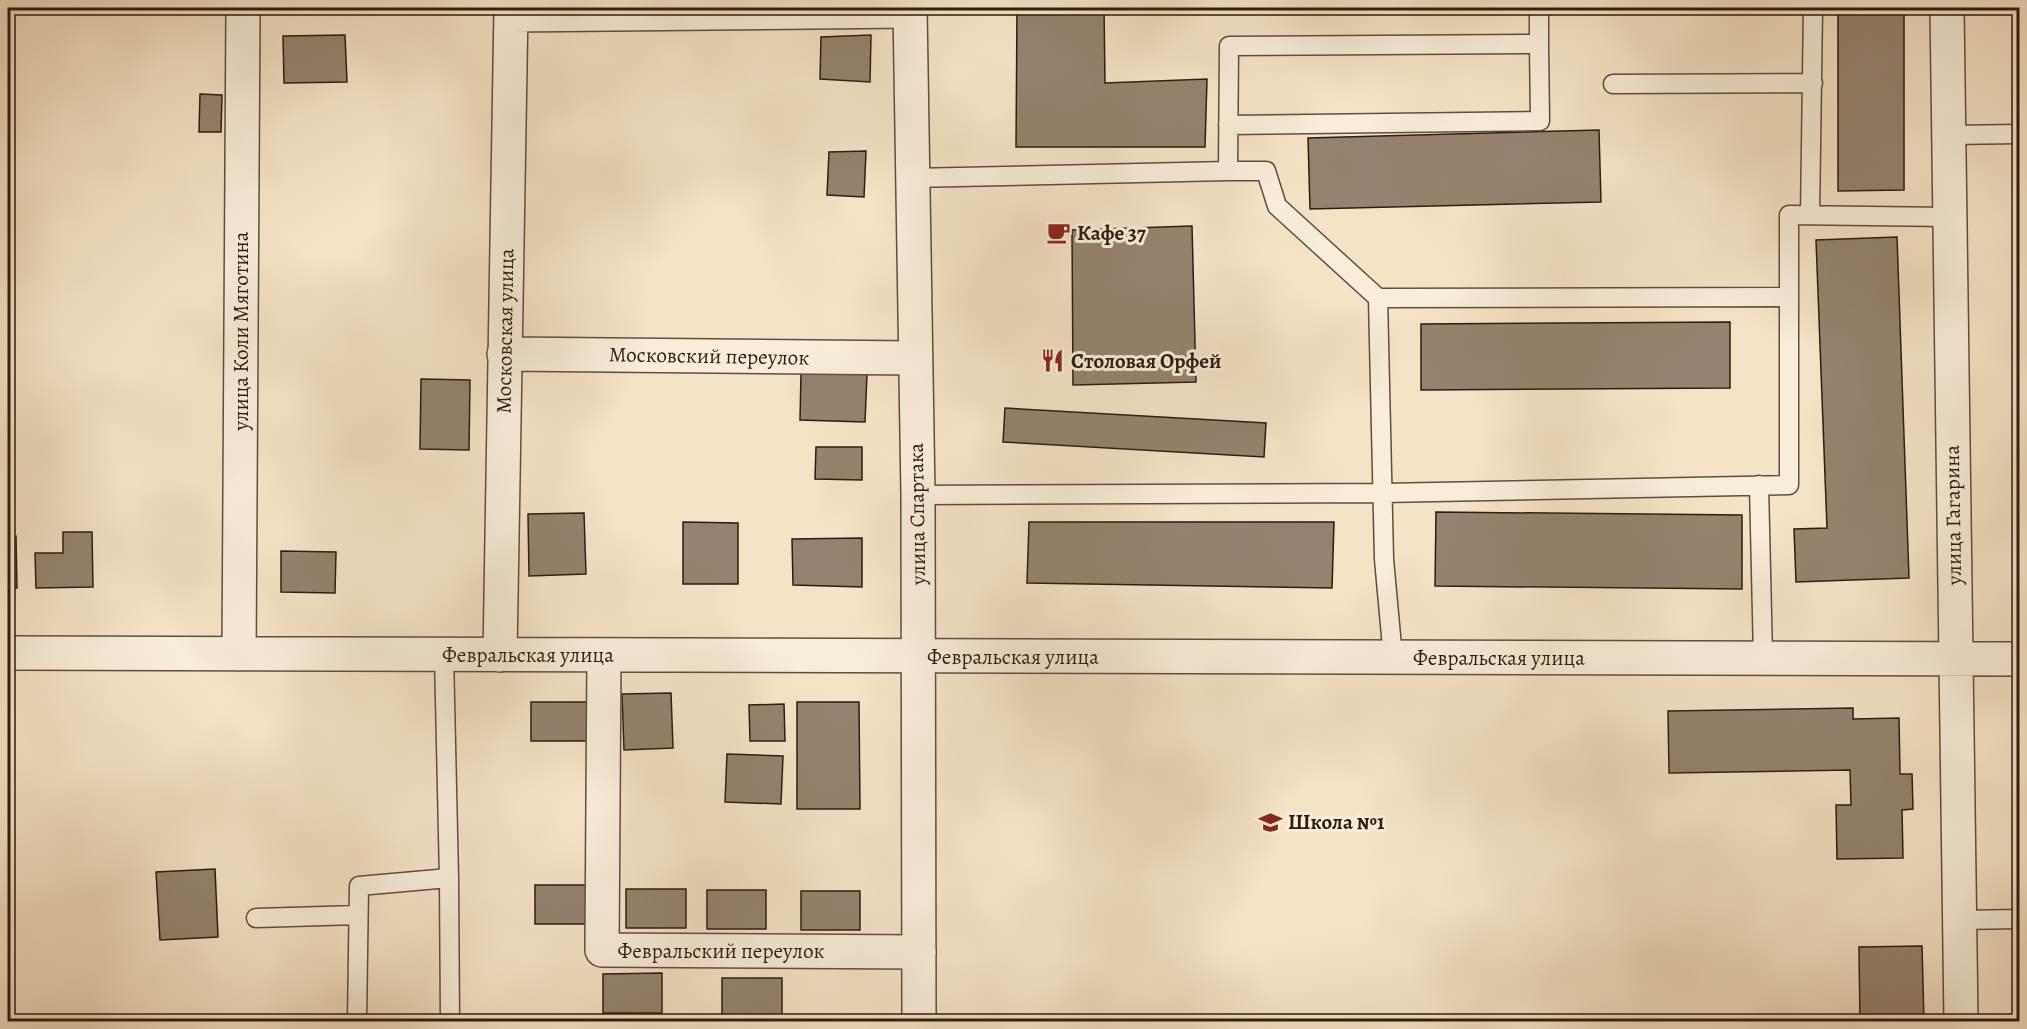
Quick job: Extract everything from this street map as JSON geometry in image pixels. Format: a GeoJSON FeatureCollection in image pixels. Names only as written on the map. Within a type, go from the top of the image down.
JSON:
{"type":"FeatureCollection","features":[{"type":"Feature","properties":{"kind":"street","name":"улица Коли Мяготина"},"geometry":{"type":"LineString","coordinates":[[239,654],[243,8]]}},
{"type":"Feature","properties":{"kind":"street","name":"улица Гагарина"},"geometry":{"type":"LineString","coordinates":[[1947,8],[1961,1022]]}},
{"type":"Feature","properties":{"kind":"street"},"geometry":{"type":"LineString","coordinates":[[511,11],[910,9]]}},
{"type":"Feature","properties":{"kind":"street","name":"улица Спартака"},"geometry":{"type":"LineString","coordinates":[[910,9],[918,495],[919,1022]]}},
{"type":"Feature","properties":{"kind":"street","name":"Московская улица"},"geometry":{"type":"LineString","coordinates":[[500,655],[511,11]]}},
{"type":"Feature","properties":{"kind":"street","name":"Московский переулок"},"geometry":{"type":"LineString","coordinates":[[504,354],[914,358]]}},
{"type":"Feature","properties":{"kind":"street","name":"Февральская улица"},"geometry":{"type":"LineString","coordinates":[[8,653],[2019,659]]}},
{"type":"Feature","properties":{"kind":"street","name":"Февральский переулок"},"geometry":{"type":"LineString","coordinates":[[604,655],[602,950],[919,952]]}},
{"type":"Feature","properties":{"kind":"lane"},"geometry":{"type":"LineString","coordinates":[[1228,125],[1540,121],[1539,8]]}},
{"type":"Feature","properties":{"kind":"lane"},"geometry":{"type":"LineString","coordinates":[[1810,215],[1813,8]]}},
{"type":"Feature","properties":{"kind":"lane"},"geometry":{"type":"LineString","coordinates":[[1228,171],[1229,46],[1539,44]]}},
{"type":"Feature","properties":{"kind":"lane"},"geometry":{"type":"LineString","coordinates":[[1613,84],[1813,82]]}},
{"type":"Feature","properties":{"kind":"lane"},"geometry":{"type":"LineString","coordinates":[[1948,135],[2019,134]]}},
{"type":"Feature","properties":{"kind":"lane"},"geometry":{"type":"LineString","coordinates":[[911,178],[1266,171],[1277,206],[1378,298],[1789,297]]}},
{"type":"Feature","properties":{"kind":"lane"},"geometry":{"type":"LineString","coordinates":[[918,495],[1383,493],[1789,485],[1789,215],[1949,217]]}},
{"type":"Feature","properties":{"kind":"lane"},"geometry":{"type":"LineString","coordinates":[[1378,298],[1384,559],[1393,658]]}},
{"type":"Feature","properties":{"kind":"lane"},"geometry":{"type":"LineString","coordinates":[[1759,485],[1763,658]]}},
{"type":"Feature","properties":{"kind":"lane"},"geometry":{"type":"LineString","coordinates":[[444,654],[450,1022]]}},
{"type":"Feature","properties":{"kind":"lane"},"geometry":{"type":"LineString","coordinates":[[357,1022],[359,886],[449,878]]}},
{"type":"Feature","properties":{"kind":"lane"},"geometry":{"type":"LineString","coordinates":[[256,918],[358,915]]}},
{"type":"Feature","properties":{"kind":"lane"},"geometry":{"type":"LineString","coordinates":[[1959,920],[2019,919]]}},
{"type":"Feature","properties":{"kind":"building"},"geometry":{"type":"Polygon","coordinates":[[[1017,8],[1104,8],[1105,83],[1207,79],[1205,147],[1016,147],[1017,8]]]}},
{"type":"Feature","properties":{"kind":"building"},"geometry":{"type":"Polygon","coordinates":[[[1838,8],[1904,8],[1904,190],[1838,191],[1838,8]]]}},
{"type":"Feature","properties":{"kind":"building"},"geometry":{"type":"Polygon","coordinates":[[[345,35],[347,82],[284,83],[283,36],[345,35]]]}},
{"type":"Feature","properties":{"kind":"building"},"geometry":{"type":"Polygon","coordinates":[[[871,35],[870,82],[820,79],[821,37],[871,35]]]}},
{"type":"Feature","properties":{"kind":"building"},"geometry":{"type":"Polygon","coordinates":[[[200,94],[222,95],[221,132],[199,132],[200,94]]]}},
{"type":"Feature","properties":{"kind":"building"},"geometry":{"type":"Polygon","coordinates":[[[1599,130],[1601,202],[1310,209],[1308,138],[1599,130]]]}},
{"type":"Feature","properties":{"kind":"building"},"geometry":{"type":"Polygon","coordinates":[[[866,151],[864,197],[827,195],[829,152],[866,151]]]}},
{"type":"Feature","properties":{"kind":"building"},"geometry":{"type":"Polygon","coordinates":[[[1192,226],[1196,382],[1073,385],[1072,230],[1192,226]]]}},
{"type":"Feature","properties":{"kind":"building"},"geometry":{"type":"Polygon","coordinates":[[[1897,237],[1909,578],[1796,582],[1794,529],[1827,528],[1816,240],[1897,237]]]}},
{"type":"Feature","properties":{"kind":"building"},"geometry":{"type":"Polygon","coordinates":[[[1730,322],[1730,388],[1421,390],[1421,324],[1730,322]]]}},
{"type":"Feature","properties":{"kind":"building"},"geometry":{"type":"Polygon","coordinates":[[[801,373],[867,374],[865,422],[800,420],[801,373]]]}},
{"type":"Feature","properties":{"kind":"building"},"geometry":{"type":"Polygon","coordinates":[[[421,379],[470,380],[469,450],[420,449],[421,379]]]}},
{"type":"Feature","properties":{"kind":"building"},"geometry":{"type":"Polygon","coordinates":[[[1005,408],[1266,423],[1264,457],[1003,442],[1005,408]]]}},
{"type":"Feature","properties":{"kind":"building"},"geometry":{"type":"Polygon","coordinates":[[[816,447],[862,447],[862,480],[815,479],[816,447]]]}},
{"type":"Feature","properties":{"kind":"building"},"geometry":{"type":"Polygon","coordinates":[[[1436,512],[1742,515],[1742,589],[1435,586],[1436,512]]]}},
{"type":"Feature","properties":{"kind":"building"},"geometry":{"type":"Polygon","coordinates":[[[584,513],[586,574],[529,576],[528,514],[584,513]]]}},
{"type":"Feature","properties":{"kind":"building"},"geometry":{"type":"Polygon","coordinates":[[[683,522],[738,523],[738,584],[683,584],[683,522]]]}},
{"type":"Feature","properties":{"kind":"building"},"geometry":{"type":"Polygon","coordinates":[[[1029,522],[1334,522],[1332,588],[1027,583],[1029,522]]]}},
{"type":"Feature","properties":{"kind":"building"},"geometry":{"type":"Polygon","coordinates":[[[63,532],[92,532],[93,587],[36,588],[35,553],[63,553],[63,532]]]}},
{"type":"Feature","properties":{"kind":"building"},"geometry":{"type":"Polygon","coordinates":[[[8,536],[16,536],[17,588],[8,588],[8,536]]]}},
{"type":"Feature","properties":{"kind":"building"},"geometry":{"type":"Polygon","coordinates":[[[862,538],[862,587],[793,585],[792,539],[862,538]]]}},
{"type":"Feature","properties":{"kind":"building"},"geometry":{"type":"Polygon","coordinates":[[[281,551],[336,552],[335,593],[281,592],[281,551]]]}},
{"type":"Feature","properties":{"kind":"building"},"geometry":{"type":"Polygon","coordinates":[[[671,693],[673,748],[624,750],[622,694],[671,693]]]}},
{"type":"Feature","properties":{"kind":"building"},"geometry":{"type":"Polygon","coordinates":[[[531,702],[591,702],[591,741],[531,741],[531,702]]]}},
{"type":"Feature","properties":{"kind":"building"},"geometry":{"type":"Polygon","coordinates":[[[797,702],[859,702],[860,809],[797,809],[797,702]]]}},
{"type":"Feature","properties":{"kind":"building"},"geometry":{"type":"Polygon","coordinates":[[[784,704],[785,741],[750,741],[749,705],[784,704]]]}},
{"type":"Feature","properties":{"kind":"building"},"geometry":{"type":"Polygon","coordinates":[[[1853,708],[1853,719],[1899,718],[1900,774],[1912,774],[1913,809],[1902,810],[1903,858],[1837,859],[1836,805],[1851,805],[1850,770],[1669,773],[1668,711],[1853,708]]]}},
{"type":"Feature","properties":{"kind":"building"},"geometry":{"type":"Polygon","coordinates":[[[727,754],[783,756],[781,804],[725,802],[727,754]]]}},
{"type":"Feature","properties":{"kind":"building"},"geometry":{"type":"Polygon","coordinates":[[[215,869],[218,937],[160,940],[156,872],[215,869]]]}},
{"type":"Feature","properties":{"kind":"building"},"geometry":{"type":"Polygon","coordinates":[[[535,885],[595,885],[595,924],[535,924],[535,885]]]}},
{"type":"Feature","properties":{"kind":"building"},"geometry":{"type":"Polygon","coordinates":[[[626,889],[686,889],[686,928],[626,928],[626,889]]]}},
{"type":"Feature","properties":{"kind":"building"},"geometry":{"type":"Polygon","coordinates":[[[707,890],[766,890],[766,929],[707,929],[707,890]]]}},
{"type":"Feature","properties":{"kind":"building"},"geometry":{"type":"Polygon","coordinates":[[[801,891],[860,891],[860,930],[801,930],[801,891]]]}},
{"type":"Feature","properties":{"kind":"building"},"geometry":{"type":"Polygon","coordinates":[[[1922,946],[1924,1022],[1860,1022],[1859,947],[1922,946]]]}},
{"type":"Feature","properties":{"kind":"building"},"geometry":{"type":"Polygon","coordinates":[[[662,973],[662,1013],[603,1013],[603,974],[662,973]]]}},
{"type":"Feature","properties":{"kind":"building"},"geometry":{"type":"Polygon","coordinates":[[[722,978],[782,978],[782,1017],[722,1017],[722,978]]]}},
{"type":"Feature","properties":{"kind":"building"},"geometry":{"type":"Polygon","coordinates":[[[818,1016],[860,1018],[860,1022],[818,1022],[818,1016]]]}},
{"type":"Feature","properties":{"kind":"building"},"geometry":{"type":"Polygon","coordinates":[[[1124,1016],[1190,1017],[1190,1022],[1124,1022],[1124,1016]]]}},
{"type":"Feature","properties":{"kind":"place","name":"Кафе 37"},"geometry":{"type":"Point","coordinates":[1059,233]}},
{"type":"Feature","properties":{"kind":"place","name":"Столовая Орфей"},"geometry":{"type":"Point","coordinates":[1053,361]}},
{"type":"Feature","properties":{"kind":"place","name":"Школа №1"},"geometry":{"type":"Point","coordinates":[1270,822]}}]}
